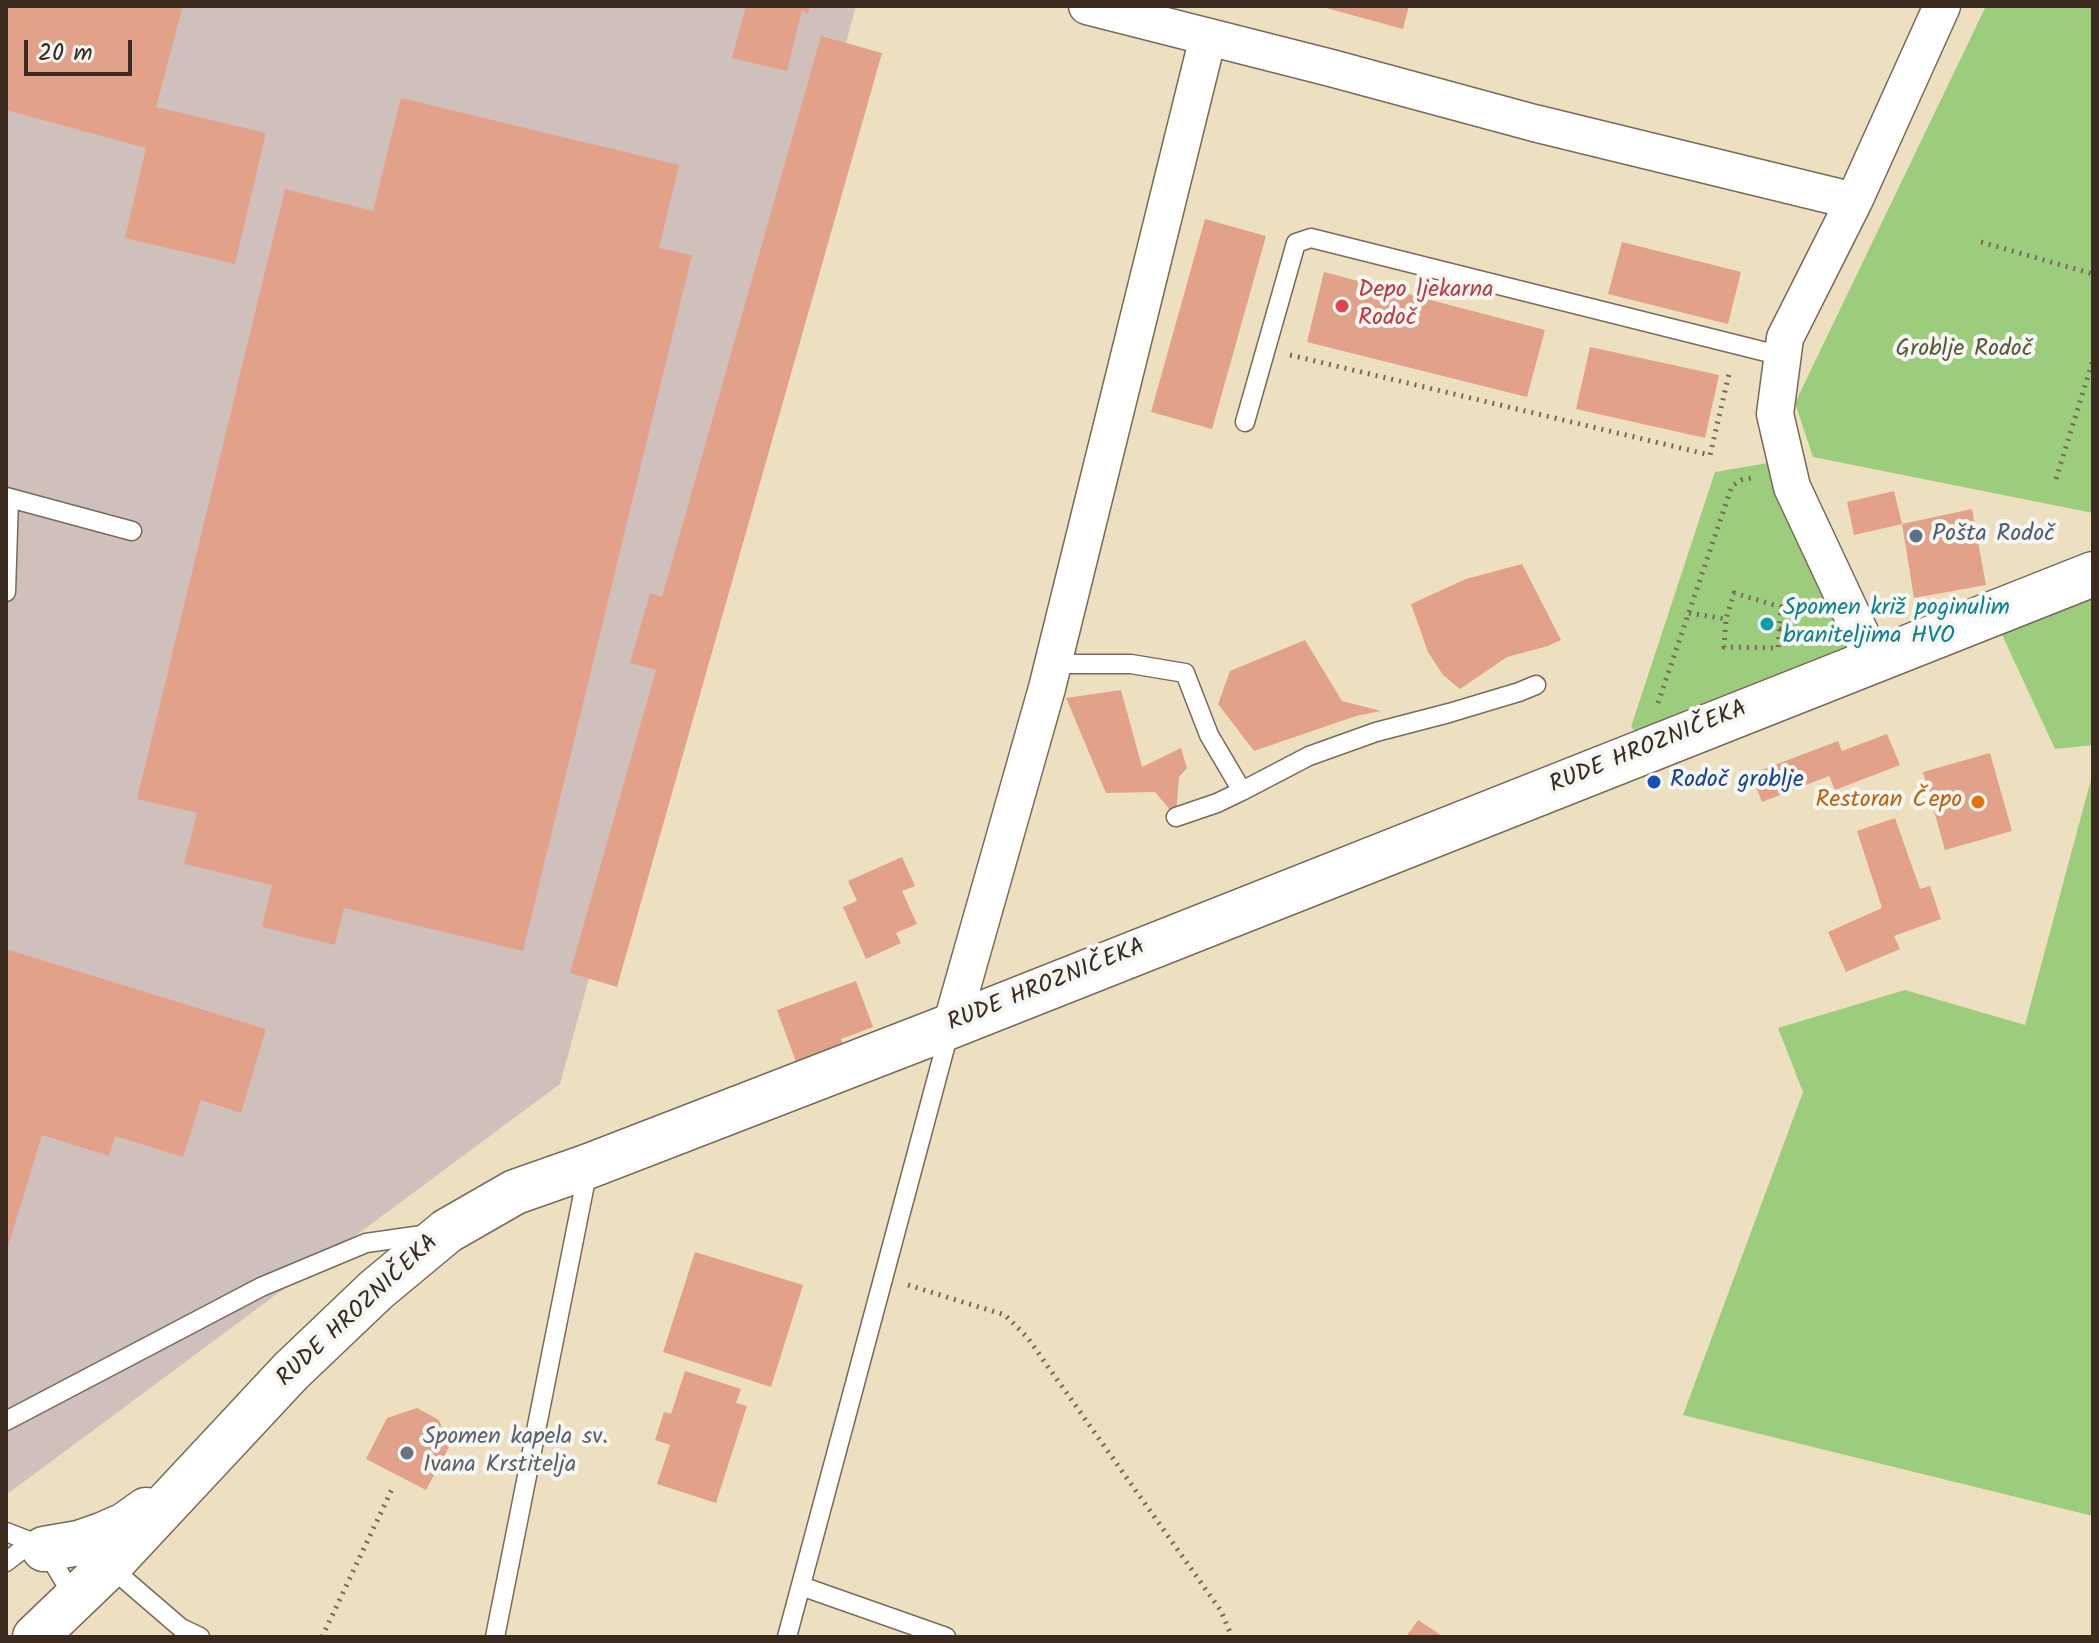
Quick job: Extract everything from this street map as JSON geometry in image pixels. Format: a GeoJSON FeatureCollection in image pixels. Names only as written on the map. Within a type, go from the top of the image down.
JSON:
{"type":"FeatureCollection","features":[{"type":"Feature","properties":{"kind":"street"},"geometry":{"type":"LineString","coordinates":[[1087,6],[1534,123],[1854,201]]}},
{"type":"Feature","properties":{"kind":"street"},"geometry":{"type":"LineString","coordinates":[[1873,660],[1792,487],[1775,414],[1785,338],[1854,201],[1942,6]]}},
{"type":"Feature","properties":{"kind":"street"},"geometry":{"type":"LineString","coordinates":[[951,1026],[1053,664],[1208,37]]}},
{"type":"Feature","properties":{"kind":"street","name":"RUDE HROZNIČEKA"},"geometry":{"type":"LineString","coordinates":[[53,1625],[291,1371],[376,1290],[447,1231],[515,1192],[951,1026],[2093,574]]}},
{"type":"Feature","properties":{"kind":"street"},"geometry":{"type":"LineString","coordinates":[[22,1546],[79,1543],[125,1525],[188,1482]]}},
{"type":"Feature","properties":{"kind":"lane"},"geometry":{"type":"LineString","coordinates":[[1245,422],[1296,243],[1311,238],[1782,356]]}},
{"type":"Feature","properties":{"kind":"lane"},"geometry":{"type":"LineString","coordinates":[[6,592],[8,497],[132,531]]}},
{"type":"Feature","properties":{"kind":"lane"},"geometry":{"type":"LineString","coordinates":[[1053,664],[1131,664],[1185,673],[1209,735],[1242,791]]}},
{"type":"Feature","properties":{"kind":"lane"},"geometry":{"type":"LineString","coordinates":[[1176,817],[1217,803],[1309,756],[1376,732],[1536,685]]}},
{"type":"Feature","properties":{"kind":"lane"},"geometry":{"type":"LineString","coordinates":[[787,1637],[951,1026]]}},
{"type":"Feature","properties":{"kind":"lane"},"geometry":{"type":"LineString","coordinates":[[495,1637],[589,1166]]}},
{"type":"Feature","properties":{"kind":"lane"},"geometry":{"type":"LineString","coordinates":[[6,1421],[261,1287],[366,1243],[447,1231]]}},
{"type":"Feature","properties":{"kind":"lane"},"geometry":{"type":"LineString","coordinates":[[22,1546],[53,1625]]}},
{"type":"Feature","properties":{"kind":"lane"},"geometry":{"type":"LineString","coordinates":[[109,1566],[181,1628],[200,1637]]}},
{"type":"Feature","properties":{"kind":"lane"},"geometry":{"type":"LineString","coordinates":[[801,1586],[946,1637]]}},
{"type":"Feature","properties":{"kind":"path"},"geometry":{"type":"LineString","coordinates":[[1981,242],[2093,274]]}},
{"type":"Feature","properties":{"kind":"path"},"geometry":{"type":"LineString","coordinates":[[1266,350],[1710,455],[1737,345]]}},
{"type":"Feature","properties":{"kind":"path"},"geometry":{"type":"LineString","coordinates":[[2056,479],[2093,360]]}},
{"type":"Feature","properties":{"kind":"path"},"geometry":{"type":"LineString","coordinates":[[1663,743],[1654,728],[1653,717],[1732,486],[1741,480],[1788,471]]}},
{"type":"Feature","properties":{"kind":"path"},"geometry":{"type":"LineString","coordinates":[[1734,593],[1781,607],[1778,648],[1724,647],[1726,619],[1734,593]]}},
{"type":"Feature","properties":{"kind":"path"},"geometry":{"type":"LineString","coordinates":[[1689,613],[1726,619]]}},
{"type":"Feature","properties":{"kind":"path"},"geometry":{"type":"LineString","coordinates":[[884,1277],[1005,1315],[1027,1337],[1221,1611],[1232,1637]]}},
{"type":"Feature","properties":{"kind":"path"},"geometry":{"type":"LineString","coordinates":[[322,1637],[393,1487]]}},
{"type":"Feature","properties":{"kind":"shaded area"},"geometry":{"type":"Polygon","coordinates":[[[6,6],[856,6],[560,1084],[6,1495],[6,6]]]}},
{"type":"Feature","properties":{"kind":"green space","name":"Groblje Rodoč"},"geometry":{"type":"Polygon","coordinates":[[[1986,6],[2093,6],[2093,513],[1813,457],[1795,403],[1986,6]]]}},
{"type":"Feature","properties":{"kind":"green space"},"geometry":{"type":"Polygon","coordinates":[[[1785,460],[1873,660],[1652,748],[1631,727],[1715,472],[1785,460]]]}},
{"type":"Feature","properties":{"kind":"green space"},"geometry":{"type":"Polygon","coordinates":[[[2093,574],[2093,745],[2055,749],[1992,613],[2093,574]]]}},
{"type":"Feature","properties":{"kind":"green space"},"geometry":{"type":"Polygon","coordinates":[[[2093,772],[2093,1516],[1683,1415],[1803,1092],[1778,1028],[1905,990],[2025,1025],[2093,772]]]}},
{"type":"Feature","properties":{"kind":"building"},"geometry":{"type":"Polygon","coordinates":[[[6,6],[183,6],[156,107],[266,133],[235,264],[125,238],[146,148],[6,110],[6,6]]]}},
{"type":"Feature","properties":{"kind":"building"},"geometry":{"type":"Polygon","coordinates":[[[746,6],[810,6],[808,14],[802,10],[787,71],[732,58],[746,6]]]}},
{"type":"Feature","properties":{"kind":"building"},"geometry":{"type":"Polygon","coordinates":[[[1319,6],[1409,6],[1403,29],[1319,6]]]}},
{"type":"Feature","properties":{"kind":"building"},"geometry":{"type":"Polygon","coordinates":[[[821,36],[882,53],[617,987],[570,973],[656,670],[630,663],[650,593],[662,597],[821,36]]]}},
{"type":"Feature","properties":{"kind":"building"},"geometry":{"type":"Polygon","coordinates":[[[401,98],[679,165],[659,248],[692,255],[523,951],[344,908],[335,945],[262,927],[272,885],[184,864],[197,813],[137,799],[285,189],[373,211],[401,98]]]}},
{"type":"Feature","properties":{"kind":"building"},"geometry":{"type":"Polygon","coordinates":[[[1205,219],[1266,236],[1212,429],[1151,412],[1205,219]]]}},
{"type":"Feature","properties":{"kind":"building"},"geometry":{"type":"Polygon","coordinates":[[[1622,242],[1741,272],[1728,324],[1608,294],[1622,242]]]}},
{"type":"Feature","properties":{"kind":"building"},"geometry":{"type":"Polygon","coordinates":[[[1324,272],[1545,330],[1527,397],[1307,342],[1324,272]]]}},
{"type":"Feature","properties":{"kind":"building"},"geometry":{"type":"Polygon","coordinates":[[[1590,347],[1719,375],[1705,438],[1576,409],[1590,347]]]}},
{"type":"Feature","properties":{"kind":"building"},"geometry":{"type":"Polygon","coordinates":[[[1894,491],[1902,524],[1854,535],[1847,502],[1894,491]]]}},
{"type":"Feature","properties":{"kind":"building"},"geometry":{"type":"Polygon","coordinates":[[[1972,509],[1986,585],[1914,598],[1902,524],[1972,509]]]}},
{"type":"Feature","properties":{"kind":"building"},"geometry":{"type":"Polygon","coordinates":[[[1522,564],[1561,640],[1507,657],[1460,689],[1443,675],[1428,652],[1411,604],[1466,579],[1522,564]]]}},
{"type":"Feature","properties":{"kind":"building"},"geometry":{"type":"Polygon","coordinates":[[[1305,640],[1342,701],[1381,711],[1356,716],[1254,751],[1218,704],[1230,671],[1305,640]]]}},
{"type":"Feature","properties":{"kind":"building"},"geometry":{"type":"Polygon","coordinates":[[[1121,690],[1142,767],[1181,748],[1187,768],[1179,777],[1176,817],[1155,792],[1106,793],[1066,698],[1121,690]]]}},
{"type":"Feature","properties":{"kind":"building"},"geometry":{"type":"Polygon","coordinates":[[[1887,734],[1900,765],[1835,790],[1829,776],[1762,802],[1751,774],[1838,741],[1842,751],[1887,734]]]}},
{"type":"Feature","properties":{"kind":"building"},"geometry":{"type":"Polygon","coordinates":[[[1990,753],[2012,831],[1945,850],[1923,772],[1990,753]]]}},
{"type":"Feature","properties":{"kind":"building"},"geometry":{"type":"Polygon","coordinates":[[[1895,818],[1920,889],[1930,886],[1941,919],[1894,936],[1900,949],[1846,972],[1828,932],[1882,908],[1857,831],[1895,818]]]}},
{"type":"Feature","properties":{"kind":"building"},"geometry":{"type":"Polygon","coordinates":[[[902,857],[915,886],[902,891],[917,924],[896,933],[901,943],[866,959],[843,907],[857,901],[848,881],[902,857]]]}},
{"type":"Feature","properties":{"kind":"building"},"geometry":{"type":"Polygon","coordinates":[[[6,949],[266,1029],[241,1113],[201,1100],[183,1157],[115,1136],[109,1156],[42,1135],[7,1250],[6,949]]]}},
{"type":"Feature","properties":{"kind":"building"},"geometry":{"type":"Polygon","coordinates":[[[856,981],[873,1027],[841,1039],[846,1052],[799,1070],[777,1010],[856,981]]]}},
{"type":"Feature","properties":{"kind":"building"},"geometry":{"type":"Polygon","coordinates":[[[695,1252],[803,1285],[771,1387],[663,1352],[695,1252]]]}},
{"type":"Feature","properties":{"kind":"building"},"geometry":{"type":"Polygon","coordinates":[[[685,1371],[741,1389],[736,1403],[747,1406],[716,1503],[657,1484],[670,1445],[655,1440],[664,1412],[671,1414],[685,1371]]]}},
{"type":"Feature","properties":{"kind":"building","name":"Spomen kapela sv. Ivana Krstitelja"},"geometry":{"type":"Polygon","coordinates":[[[417,1408],[439,1420],[449,1447],[426,1490],[366,1459],[387,1418],[417,1408]]]}},
{"type":"Feature","properties":{"kind":"building"},"geometry":{"type":"Polygon","coordinates":[[[1418,1620],[1444,1637],[1406,1637],[1418,1620]]]}},
{"type":"Feature","properties":{"kind":"place","name":"Depo ljekarna Rodoč"},"geometry":{"type":"Point","coordinates":[1342,306]}},
{"type":"Feature","properties":{"kind":"place","name":"Pošta Rodoč"},"geometry":{"type":"Point","coordinates":[1916,536]}},
{"type":"Feature","properties":{"kind":"place","name":"Spomen križ poginulim braniteljima HVO"},"geometry":{"type":"Point","coordinates":[1767,624]}},
{"type":"Feature","properties":{"kind":"place","name":"Rodoč groblje"},"geometry":{"type":"Point","coordinates":[1654,782]}},
{"type":"Feature","properties":{"kind":"place","name":"Restoran Čepo"},"geometry":{"type":"Point","coordinates":[1978,802]}},
{"type":"Feature","properties":{"kind":"place","name":"Spomen kapela sv. Ivana Krstitelja"},"geometry":{"type":"Point","coordinates":[407,1453]}}]}
